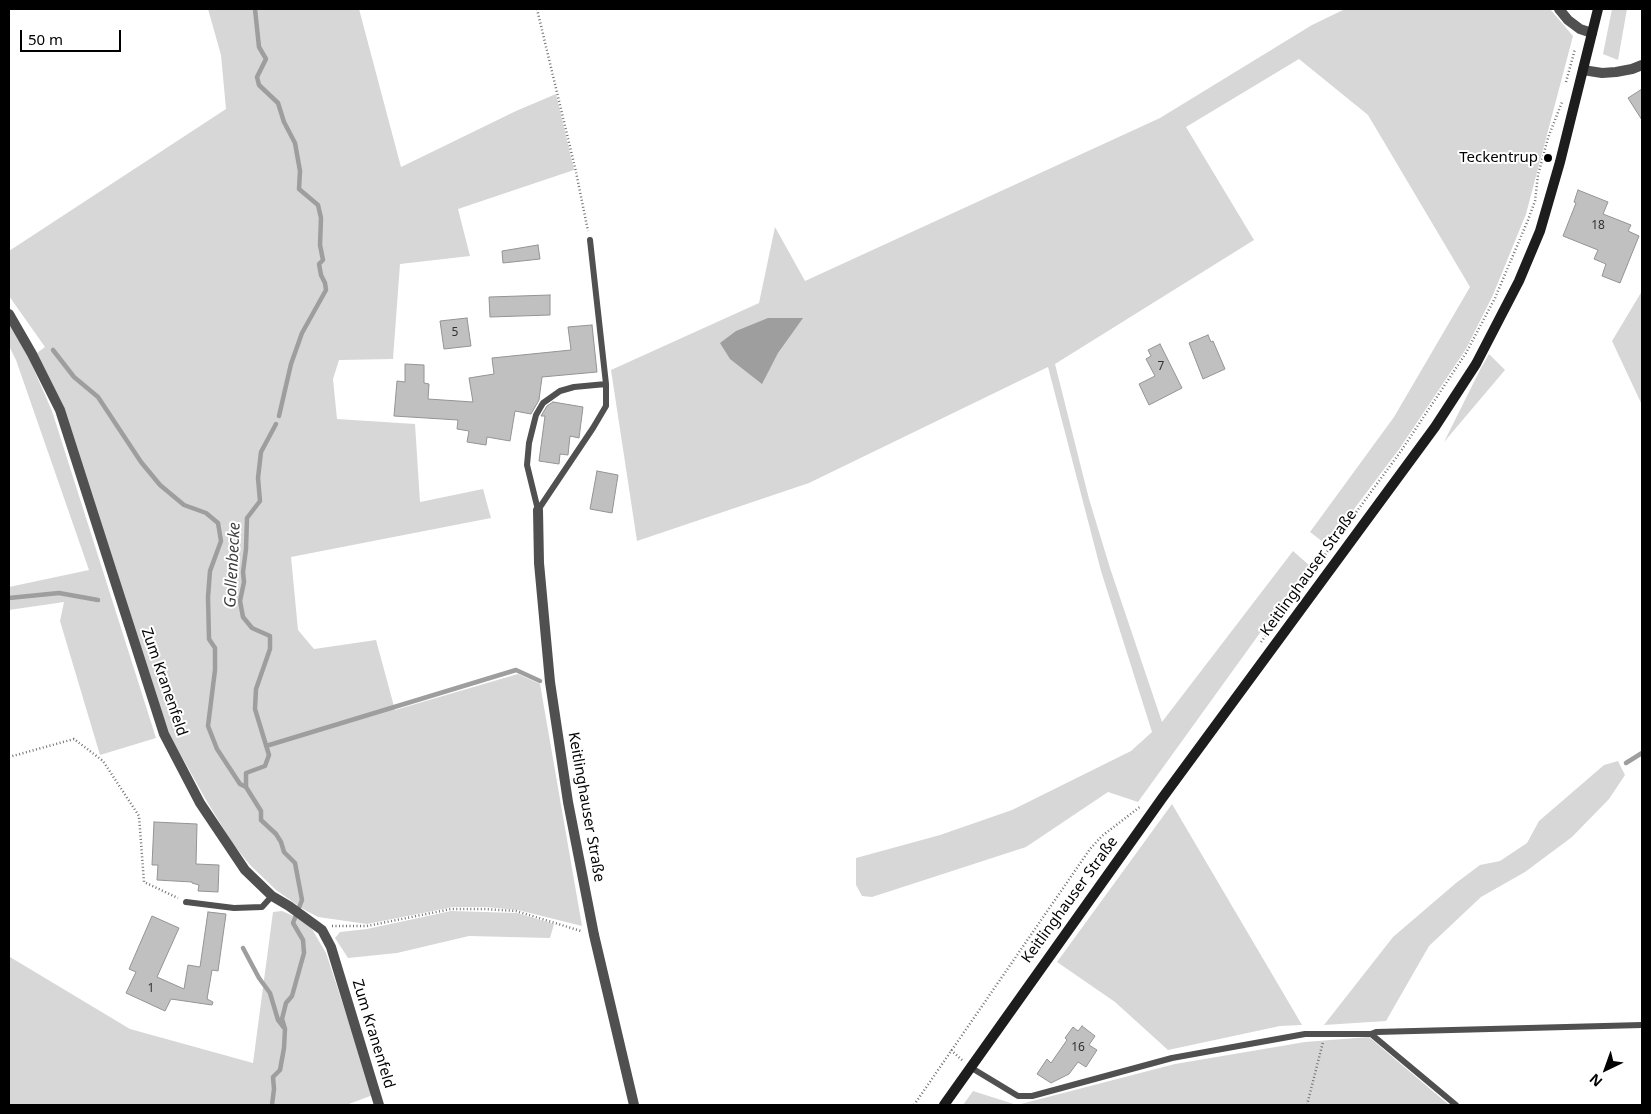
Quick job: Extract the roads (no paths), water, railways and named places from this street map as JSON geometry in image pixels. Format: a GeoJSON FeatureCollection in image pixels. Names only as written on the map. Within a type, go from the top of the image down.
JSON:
{"type":"FeatureCollection","features":[{"type":"Feature","properties":{"kind":"main road","name":"Keitlinghauser Straße"},"geometry":{"type":"LineString","coordinates":[[944,1105],[1163,796],[1435,428],[1476,364],[1519,280],[1540,231],[1560,162],[1598,9]]}},
{"type":"Feature","properties":{"kind":"street"},"geometry":{"type":"LineString","coordinates":[[1559,9],[1568,20],[1580,29],[1592,32]]}},
{"type":"Feature","properties":{"kind":"street"},"geometry":{"type":"LineString","coordinates":[[1583,70],[1602,73],[1616,72],[1632,69],[1642,64]]}},
{"type":"Feature","properties":{"kind":"street","name":"Zum Kranenfeld"},"geometry":{"type":"LineString","coordinates":[[9,314],[32,354],[60,410],[164,734],[200,802],[245,870],[272,896],[322,930],[331,947],[379,1105]]}},
{"type":"Feature","properties":{"kind":"street","name":"Keitlinghauser Straße"},"geometry":{"type":"LineString","coordinates":[[538,510],[539,563],[550,682],[568,802],[594,936],[634,1105]]}},
{"type":"Feature","properties":{"kind":"lane"},"geometry":{"type":"LineString","coordinates":[[538,510],[606,406],[606,384],[590,240]]}},
{"type":"Feature","properties":{"kind":"lane"},"geometry":{"type":"LineString","coordinates":[[538,510],[527,465],[529,442],[536,415],[543,403],[560,391],[574,387],[606,384]]}},
{"type":"Feature","properties":{"kind":"lane"},"geometry":{"type":"LineString","coordinates":[[186,902],[234,908],[262,907],[272,896]]}},
{"type":"Feature","properties":{"kind":"lane"},"geometry":{"type":"LineString","coordinates":[[970,1067],[1018,1096],[1032,1096],[1172,1058],[1305,1034],[1371,1034],[1376,1032],[1642,1025]]}},
{"type":"Feature","properties":{"kind":"lane"},"geometry":{"type":"LineString","coordinates":[[1371,1034],[1456,1105]]}},
{"type":"Feature","properties":{"kind":"waterway","name":"Gollenbecke"},"geometry":{"type":"LineString","coordinates":[[255,9],[259,47],[266,59],[257,77],[259,85],[278,103],[284,122],[295,143],[300,171],[299,189],[318,205],[321,218],[320,245],[323,260],[319,264],[326,290],[302,333],[291,364],[279,416]]}},
{"type":"Feature","properties":{"kind":"waterway"},"geometry":{"type":"LineString","coordinates":[[53,350],[74,377],[98,397],[141,462],[160,485],[184,505],[206,513],[218,523],[221,541],[210,571],[208,597],[209,639],[215,648],[215,670],[208,726],[217,749],[240,784],[246,787]]}},
{"type":"Feature","properties":{"kind":"waterway","name":"Gollenbecke"},"geometry":{"type":"LineString","coordinates":[[272,1105],[273,1077],[280,1070],[284,1048],[285,1029],[282,1019],[286,1003],[292,996],[304,953],[303,940],[293,923],[302,900],[295,863],[284,852],[276,834],[261,820],[261,811],[246,787],[246,773],[265,766],[269,755],[255,709],[256,689],[270,649],[270,636],[252,628],[243,617],[240,601],[244,582],[247,518],[260,501],[258,478],[261,452],[276,424]]}},
{"type":"Feature","properties":{"kind":"waterway"},"geometry":{"type":"LineString","coordinates":[[9,598],[59,593],[98,600]]}},
{"type":"Feature","properties":{"kind":"waterway"},"geometry":{"type":"LineString","coordinates":[[266,746],[516,670],[540,681]]}},
{"type":"Feature","properties":{"kind":"waterway"},"geometry":{"type":"LineString","coordinates":[[1626,763],[1642,753]]}},
{"type":"Feature","properties":{"kind":"waterway"},"geometry":{"type":"LineString","coordinates":[[243,948],[259,978],[270,993],[278,1020],[284,1028]]}},
{"type":"Feature","properties":{"kind":"place","name":"Teckentrup"},"geometry":{"type":"Point","coordinates":[1548,158]}}]}
